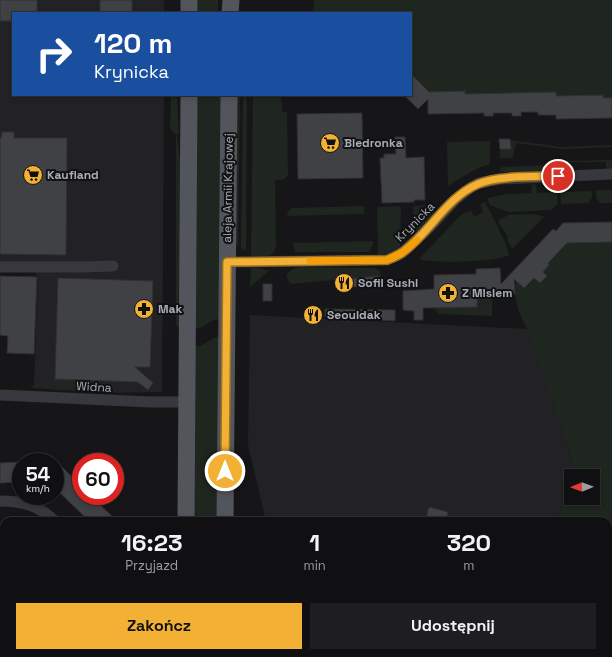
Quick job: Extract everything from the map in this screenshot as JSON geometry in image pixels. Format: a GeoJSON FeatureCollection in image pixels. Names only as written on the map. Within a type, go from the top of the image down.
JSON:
{"type":"FeatureCollection","features":[{"type":"Feature","properties":{"kind":"main road"},"geometry":{"type":"LineString","coordinates":[[189,0],[189,12]]}},
{"type":"Feature","properties":{"kind":"main road"},"geometry":{"type":"LineString","coordinates":[[230,12],[231,0]]}},
{"type":"Feature","properties":{"kind":"main road"},"geometry":{"type":"LineString","coordinates":[[186,517],[189,96]]}},
{"type":"Feature","properties":{"kind":"main road","name":"aleja Armii Krajowej"},"geometry":{"type":"LineString","coordinates":[[225,517],[229,96]]}},
{"type":"Feature","properties":{"kind":"street","name":"Krynicka"},"geometry":{"type":"LineString","coordinates":[[227,262],[387,260],[403,252],[429,228],[455,200],[479,183],[500,179],[612,174]]}},
{"type":"Feature","properties":{"kind":"street"},"geometry":{"type":"LineString","coordinates":[[0,266],[113,266]]}},
{"type":"Feature","properties":{"kind":"street","name":"Widna"},"geometry":{"type":"LineString","coordinates":[[0,395],[150,402],[187,402]]}},
{"type":"Feature","properties":{"kind":"street"},"geometry":{"type":"LineString","coordinates":[[0,501],[14,501],[27,504],[50,517]]}},
{"type":"Feature","properties":{"kind":"shaded area"},"geometry":{"type":"Polygon","coordinates":[[[0,0],[164,0],[164,12],[12,12],[12,96],[164,96],[162,392],[106,393],[31,388],[34,385],[38,278],[35,272],[0,272],[0,0]]]}},
{"type":"Feature","properties":{"kind":"shaded area"},"geometry":{"type":"Polygon","coordinates":[[[198,0],[218,0],[218,12],[198,12],[198,0]]]}},
{"type":"Feature","properties":{"kind":"shaded area"},"geometry":{"type":"Polygon","coordinates":[[[314,0],[612,0],[612,98],[556,99],[555,92],[465,94],[465,91],[452,91],[437,94],[437,92],[429,92],[412,75],[412,12],[313,12],[314,0]]]}},
{"type":"Feature","properties":{"kind":"shaded area"},"geometry":{"type":"Polygon","coordinates":[[[171,96],[177,96],[179,134],[177,134],[180,159],[180,329],[176,325],[176,135],[170,129],[171,96]]]}},
{"type":"Feature","properties":{"kind":"shaded area"},"geometry":{"type":"Polygon","coordinates":[[[197,96],[222,96],[219,319],[195,329],[197,96]]]}},
{"type":"Feature","properties":{"kind":"shaded area"},"geometry":{"type":"Polygon","coordinates":[[[237,96],[240,96],[238,247],[234,238],[237,96]]]}},
{"type":"Feature","properties":{"kind":"shaded area"},"geometry":{"type":"Polygon","coordinates":[[[243,96],[247,96],[246,251],[241,248],[243,96]]]}},
{"type":"Feature","properties":{"kind":"shaded area"},"geometry":{"type":"Polygon","coordinates":[[[253,96],[281,96],[282,112],[287,112],[288,175],[283,180],[275,180],[276,247],[272,254],[263,257],[251,257],[253,96]]]}},
{"type":"Feature","properties":{"kind":"shaded area"},"geometry":{"type":"Polygon","coordinates":[[[510,140],[561,147],[612,145],[612,147],[562,149],[516,143],[513,158],[500,158],[500,149],[511,149],[510,140]]]}},
{"type":"Feature","properties":{"kind":"shaded area"},"geometry":{"type":"Polygon","coordinates":[[[490,141],[490,164],[458,179],[448,186],[447,142],[490,141]]]}},
{"type":"Feature","properties":{"kind":"shaded area"},"geometry":{"type":"Polygon","coordinates":[[[612,160],[612,169],[606,169],[606,162],[566,162],[562,165],[559,171],[502,172],[499,170],[502,167],[557,165],[560,161],[612,160]]]}},
{"type":"Feature","properties":{"kind":"shaded area"},"geometry":{"type":"Polygon","coordinates":[[[532,184],[536,185],[537,193],[556,192],[558,204],[551,210],[509,212],[490,205],[487,198],[506,194],[531,193],[532,184]]]}},
{"type":"Feature","properties":{"kind":"shaded area"},"geometry":{"type":"Polygon","coordinates":[[[596,190],[612,190],[612,203],[600,203],[596,198],[596,190]]]}},
{"type":"Feature","properties":{"kind":"shaded area"},"geometry":{"type":"Polygon","coordinates":[[[592,191],[592,198],[588,203],[561,204],[560,193],[562,192],[592,191]]]}},
{"type":"Feature","properties":{"kind":"shaded area"},"geometry":{"type":"Polygon","coordinates":[[[485,202],[503,237],[509,255],[492,259],[464,262],[426,261],[419,259],[461,215],[471,210],[474,217],[483,212],[480,204],[485,202]]]}},
{"type":"Feature","properties":{"kind":"shaded area"},"geometry":{"type":"Polygon","coordinates":[[[428,205],[434,209],[434,214],[417,232],[414,227],[413,207],[428,205]]]}},
{"type":"Feature","properties":{"kind":"shaded area"},"geometry":{"type":"Polygon","coordinates":[[[364,206],[364,214],[287,216],[288,212],[292,208],[364,206]]]}},
{"type":"Feature","properties":{"kind":"shaded area"},"geometry":{"type":"Polygon","coordinates":[[[399,206],[401,208],[400,247],[378,256],[377,207],[399,206]]]}},
{"type":"Feature","properties":{"kind":"shaded area"},"geometry":{"type":"Polygon","coordinates":[[[534,214],[544,217],[512,249],[507,240],[508,237],[498,220],[509,215],[534,214]]]}},
{"type":"Feature","properties":{"kind":"shaded area"},"geometry":{"type":"Polygon","coordinates":[[[373,241],[369,252],[295,252],[293,243],[373,241]]]}},
{"type":"Feature","properties":{"kind":"shaded area"},"geometry":{"type":"Polygon","coordinates":[[[612,242],[612,517],[559,517],[564,498],[564,505],[600,505],[600,469],[572,469],[573,464],[527,329],[516,302],[515,284],[517,281],[534,278],[540,283],[547,276],[543,272],[549,265],[548,263],[567,243],[612,242]]]}},
{"type":"Feature","properties":{"kind":"shaded area"},"geometry":{"type":"Polygon","coordinates":[[[301,267],[376,268],[380,271],[381,278],[378,284],[375,276],[291,284],[287,277],[288,272],[301,267]]]}},
{"type":"Feature","properties":{"kind":"shaded area"},"geometry":{"type":"Polygon","coordinates":[[[251,268],[260,268],[269,271],[250,287],[251,268]]]}},
{"type":"Feature","properties":{"kind":"shaded area"},"geometry":{"type":"Polygon","coordinates":[[[477,294],[492,294],[492,316],[439,314],[435,310],[435,308],[477,307],[477,294]]]}},
{"type":"Feature","properties":{"kind":"shaded area"},"geometry":{"type":"Polygon","coordinates":[[[250,315],[527,329],[573,464],[572,469],[564,469],[564,498],[559,517],[265,517],[248,445],[250,315]]]}},
{"type":"Feature","properties":{"kind":"shaded area"},"geometry":{"type":"Polygon","coordinates":[[[216,337],[219,337],[217,517],[193,517],[195,346],[200,346],[216,337]]]}},
{"type":"Feature","properties":{"kind":"shaded area"},"geometry":{"type":"Polygon","coordinates":[[[55,379],[106,381],[104,389],[55,387],[55,379]]]}},
{"type":"Feature","properties":{"kind":"building"},"geometry":{"type":"Polygon","coordinates":[[[0,0],[37,0],[37,12],[12,12],[12,21],[0,21],[0,0]]]}},
{"type":"Feature","properties":{"kind":"building"},"geometry":{"type":"Polygon","coordinates":[[[100,0],[132,0],[132,12],[100,12],[100,0]]]}},
{"type":"Feature","properties":{"kind":"building"},"geometry":{"type":"Polygon","coordinates":[[[412,75],[429,92],[465,91],[465,94],[556,92],[556,96],[603,95],[603,98],[612,98],[612,118],[556,119],[556,115],[538,115],[538,112],[521,112],[521,116],[512,116],[512,113],[493,113],[493,116],[484,116],[484,113],[428,114],[428,99],[418,109],[405,96],[412,96],[412,75]]]}},
{"type":"Feature","properties":{"kind":"building","name":"Biedronka"},"geometry":{"type":"Polygon","coordinates":[[[362,113],[363,178],[298,179],[297,114],[362,113]]]}},
{"type":"Feature","properties":{"kind":"building","name":"Kaufland"},"geometry":{"type":"Polygon","coordinates":[[[2,132],[14,132],[14,138],[67,138],[66,255],[0,254],[0,138],[2,132]]]}},
{"type":"Feature","properties":{"kind":"building"},"geometry":{"type":"Polygon","coordinates":[[[395,137],[405,137],[406,158],[424,157],[425,200],[414,200],[414,202],[382,203],[380,158],[384,158],[384,154],[396,154],[395,137]]]}},
{"type":"Feature","properties":{"kind":"building"},"geometry":{"type":"Polygon","coordinates":[[[499,139],[510,139],[511,149],[500,149],[499,139]]]}},
{"type":"Feature","properties":{"kind":"building"},"geometry":{"type":"Polygon","coordinates":[[[612,222],[612,242],[567,243],[548,263],[549,265],[543,272],[547,276],[540,283],[534,278],[524,288],[514,279],[515,294],[477,294],[477,307],[423,308],[423,320],[414,320],[414,311],[403,310],[403,291],[434,289],[434,275],[476,274],[476,269],[500,268],[501,284],[553,229],[556,231],[563,223],[612,222]]]}},
{"type":"Feature","properties":{"kind":"building"},"geometry":{"type":"Polygon","coordinates":[[[0,276],[37,277],[34,354],[7,353],[8,336],[0,335],[0,276]]]}},
{"type":"Feature","properties":{"kind":"building"},"geometry":{"type":"Polygon","coordinates":[[[378,276],[378,285],[338,288],[337,280],[378,276]]]}},
{"type":"Feature","properties":{"kind":"building"},"geometry":{"type":"Polygon","coordinates":[[[58,278],[153,281],[150,367],[135,367],[153,383],[148,390],[138,382],[55,379],[58,278]]]}},
{"type":"Feature","properties":{"kind":"building"},"geometry":{"type":"Polygon","coordinates":[[[263,284],[272,284],[272,301],[263,301],[263,284]]]}},
{"type":"Feature","properties":{"kind":"building"},"geometry":{"type":"Polygon","coordinates":[[[325,309],[395,310],[395,321],[325,317],[325,309]]]}},
{"type":"Feature","properties":{"kind":"building"},"geometry":{"type":"Polygon","coordinates":[[[12,462],[12,482],[0,483],[0,463],[12,462]]]}},
{"type":"Feature","properties":{"kind":"building"},"geometry":{"type":"Polygon","coordinates":[[[64,469],[72,477],[72,504],[64,497],[64,469]]]}},
{"type":"Feature","properties":{"kind":"building"},"geometry":{"type":"Polygon","coordinates":[[[73,505],[100,505],[113,517],[85,517],[73,505]]]}},
{"type":"Feature","properties":{"kind":"building"},"geometry":{"type":"Polygon","coordinates":[[[429,507],[448,512],[447,517],[426,517],[429,507]]]}},
{"type":"Feature","properties":{"kind":"slow traffic"},"geometry":{"type":"LineString","coordinates":[[310,261],[387,260],[397,256],[417,240]]}},
{"type":"Feature","properties":{"kind":"place","name":"Biedronka"},"geometry":{"type":"Point","coordinates":[330,143]}},
{"type":"Feature","properties":{"kind":"place","name":"Kaufland"},"geometry":{"type":"Point","coordinates":[33,175]}},
{"type":"Feature","properties":{"kind":"place","name":"Sofii Sushi"},"geometry":{"type":"Point","coordinates":[344,283]}},
{"type":"Feature","properties":{"kind":"place","name":"Z Misiem"},"geometry":{"type":"Point","coordinates":[448,293]}},
{"type":"Feature","properties":{"kind":"place","name":"Mak"},"geometry":{"type":"Point","coordinates":[144,309]}},
{"type":"Feature","properties":{"kind":"place","name":"Seouldak"},"geometry":{"type":"Point","coordinates":[313,315]}},
{"type":"Feature","properties":{"kind":"route"},"geometry":{"type":"LineString","coordinates":[[225,471],[227,262],[387,260],[403,252],[429,228],[455,200],[475,185],[500,179],[558,176]]}}]}
